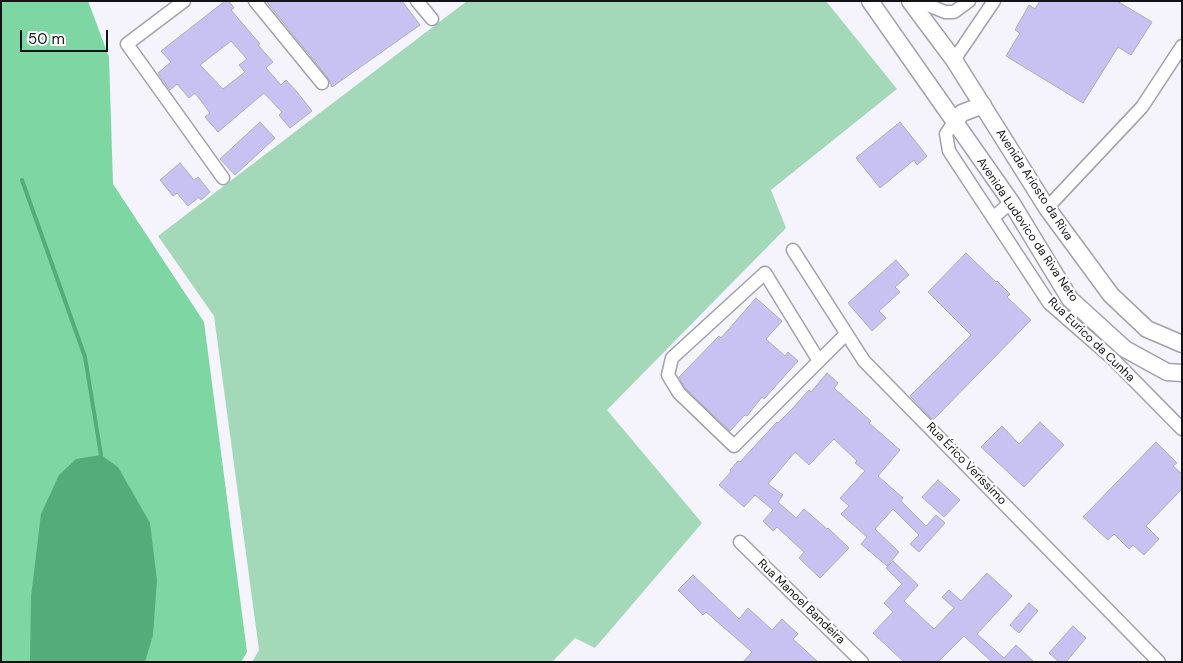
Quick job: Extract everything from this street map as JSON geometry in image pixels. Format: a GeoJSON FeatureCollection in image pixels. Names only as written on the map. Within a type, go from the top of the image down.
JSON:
{"type":"FeatureCollection","features":[{"type":"Feature","properties":{"kind":"street"},"geometry":{"type":"LineString","coordinates":[[184,1],[127,44],[223,178]]}},
{"type":"Feature","properties":{"kind":"street"},"geometry":{"type":"LineString","coordinates":[[255,1],[322,82]]}},
{"type":"Feature","properties":{"kind":"street"},"geometry":{"type":"LineString","coordinates":[[417,1],[432,20]]}},
{"type":"Feature","properties":{"kind":"street","name":"Avenida Ludovico da Riva Neto"},"geometry":{"type":"LineString","coordinates":[[870,1],[1011,202],[1070,299],[1118,354],[1167,372],[1182,373]]}},
{"type":"Feature","properties":{"kind":"street"},"geometry":{"type":"LineString","coordinates":[[910,2],[928,5],[945,12],[954,12],[969,1]]}},
{"type":"Feature","properties":{"kind":"street"},"geometry":{"type":"LineString","coordinates":[[954,60],[994,1]]}},
{"type":"Feature","properties":{"kind":"street","name":"Avenida Ariosto da Riva"},"geometry":{"type":"LineString","coordinates":[[910,2],[954,60],[1047,208],[1111,295],[1147,329],[1182,344]]}},
{"type":"Feature","properties":{"kind":"street"},"geometry":{"type":"LineString","coordinates":[[1047,208],[1142,107],[1182,46]]}},
{"type":"Feature","properties":{"kind":"street"},"geometry":{"type":"LineString","coordinates":[[954,122],[962,112],[983,105]]}},
{"type":"Feature","properties":{"kind":"street","name":"Rua Eurico da Cunha"},"geometry":{"type":"LineString","coordinates":[[954,122],[946,134],[949,151],[1049,303],[1118,354],[1182,429]]}},
{"type":"Feature","properties":{"kind":"street"},"geometry":{"type":"LineString","coordinates":[[993,218],[1011,202]]}},
{"type":"Feature","properties":{"kind":"street","name":"Rua Érico Veríssimo"},"geometry":{"type":"LineString","coordinates":[[793,250],[864,360],[1159,662]]}},
{"type":"Feature","properties":{"kind":"street"},"geometry":{"type":"LineString","coordinates":[[819,361],[764,273],[672,358],[668,375],[679,393],[734,446],[819,361],[846,334]]}},
{"type":"Feature","properties":{"kind":"street","name":"Rua Manoel Bandeira"},"geometry":{"type":"LineString","coordinates":[[740,542],[862,662]]}},
{"type":"Feature","properties":{"kind":"shaded area"},"geometry":{"type":"Polygon","coordinates":[[[1,1],[88,1],[109,57],[113,184],[204,322],[247,652],[241,662],[1,662],[1,1]]]}},
{"type":"Feature","properties":{"kind":"shaded area"},"geometry":{"type":"Polygon","coordinates":[[[467,1],[826,1],[897,89],[771,190],[786,228],[607,410],[702,523],[595,648],[575,638],[552,662],[252,662],[259,650],[214,316],[158,236],[467,1]]]}},
{"type":"Feature","properties":{"kind":"shaded area"},"geometry":{"type":"Polygon","coordinates":[[[101,455],[118,467],[150,523],[157,580],[153,635],[145,662],[30,662],[31,597],[41,514],[59,475],[76,459],[101,455]]]}},
{"type":"Feature","properties":{"kind":"building"},"geometry":{"type":"Polygon","coordinates":[[[225,1],[229,1],[234,8],[231,10],[273,62],[266,68],[281,85],[286,80],[312,111],[290,128],[279,115],[282,112],[264,93],[218,132],[205,117],[210,113],[195,93],[189,98],[177,84],[170,90],[158,73],[171,62],[161,51],[225,1]],[[231,41],[200,65],[223,89],[245,72],[239,65],[247,59],[231,41]]]}},
{"type":"Feature","properties":{"kind":"building"},"geometry":{"type":"Polygon","coordinates":[[[266,1],[402,1],[420,25],[332,87],[328,78],[266,1]]]}},
{"type":"Feature","properties":{"kind":"building"},"geometry":{"type":"Polygon","coordinates":[[[1040,1],[1117,1],[1152,22],[1131,55],[1118,47],[1083,103],[1006,56],[1020,33],[1015,30],[1029,5],[1035,9],[1040,1]]]}},
{"type":"Feature","properties":{"kind":"building"},"geometry":{"type":"Polygon","coordinates":[[[260,122],[275,138],[235,175],[220,159],[260,122]]]}},
{"type":"Feature","properties":{"kind":"building"},"geometry":{"type":"Polygon","coordinates":[[[900,122],[927,156],[917,165],[914,160],[880,188],[856,158],[900,122]]]}},
{"type":"Feature","properties":{"kind":"building"},"geometry":{"type":"Polygon","coordinates":[[[180,163],[194,180],[198,177],[210,192],[201,200],[199,197],[188,206],[177,193],[173,196],[160,180],[180,163]]]}},
{"type":"Feature","properties":{"kind":"building"},"geometry":{"type":"Polygon","coordinates":[[[966,253],[1010,294],[1007,297],[1031,320],[933,420],[910,396],[971,335],[928,292],[966,253]]]}},
{"type":"Feature","properties":{"kind":"building"},"geometry":{"type":"Polygon","coordinates":[[[896,260],[909,275],[895,287],[900,292],[879,311],[886,318],[872,331],[848,303],[896,260]]]}},
{"type":"Feature","properties":{"kind":"building"},"geometry":{"type":"Polygon","coordinates":[[[756,298],[782,321],[766,339],[785,356],[788,352],[798,361],[764,399],[762,397],[747,416],[745,415],[730,431],[685,388],[679,377],[719,336],[721,338],[756,298]]]}},
{"type":"Feature","properties":{"kind":"building"},"geometry":{"type":"Polygon","coordinates":[[[827,373],[838,383],[834,388],[871,421],[869,423],[900,450],[878,476],[903,498],[901,501],[926,526],[936,515],[945,523],[919,552],[910,544],[919,535],[893,509],[875,529],[899,552],[887,566],[861,544],[867,537],[841,514],[849,506],[840,498],[865,471],[855,463],[857,461],[834,439],[809,465],[795,452],[768,484],[783,495],[778,502],[796,518],[804,509],[849,548],[820,578],[799,558],[804,552],[777,527],[773,531],[763,521],[773,510],[755,495],[744,507],[719,485],[738,461],[740,462],[809,390],[811,392],[827,373]]]}},
{"type":"Feature","properties":{"kind":"building"},"geometry":{"type":"Polygon","coordinates":[[[1040,422],[1064,445],[1024,487],[981,447],[1002,426],[1019,444],[1040,422]]]}},
{"type":"Feature","properties":{"kind":"building"},"geometry":{"type":"Polygon","coordinates":[[[1156,442],[1177,463],[1173,466],[1182,474],[1182,489],[1146,526],[1159,539],[1144,555],[1133,545],[1129,549],[1114,534],[1108,540],[1083,517],[1156,442]]]}},
{"type":"Feature","properties":{"kind":"building"},"geometry":{"type":"Polygon","coordinates":[[[938,480],[960,500],[944,517],[922,497],[938,480]]]}},
{"type":"Feature","properties":{"kind":"building"},"geometry":{"type":"Polygon","coordinates":[[[893,561],[918,585],[904,601],[934,629],[954,608],[942,597],[949,590],[961,601],[987,573],[1012,596],[977,634],[1004,658],[1016,645],[1034,662],[992,662],[964,636],[938,662],[904,662],[873,633],[893,612],[884,603],[902,584],[886,568],[893,561]]]}},
{"type":"Feature","properties":{"kind":"building"},"geometry":{"type":"Polygon","coordinates":[[[693,575],[739,619],[748,608],[772,630],[782,619],[798,634],[793,639],[818,662],[743,662],[752,652],[706,612],[703,615],[678,590],[693,575]]]}},
{"type":"Feature","properties":{"kind":"building"},"geometry":{"type":"Polygon","coordinates":[[[1029,603],[1038,611],[1019,633],[1010,625],[1029,603]]]}},
{"type":"Feature","properties":{"kind":"building"},"geometry":{"type":"Polygon","coordinates":[[[1073,626],[1086,638],[1066,662],[1059,662],[1049,653],[1073,626]]]}},
{"type":"Feature","properties":{"kind":"waterway"},"geometry":{"type":"LineString","coordinates":[[22,180],[85,357],[101,455]]}}]}
